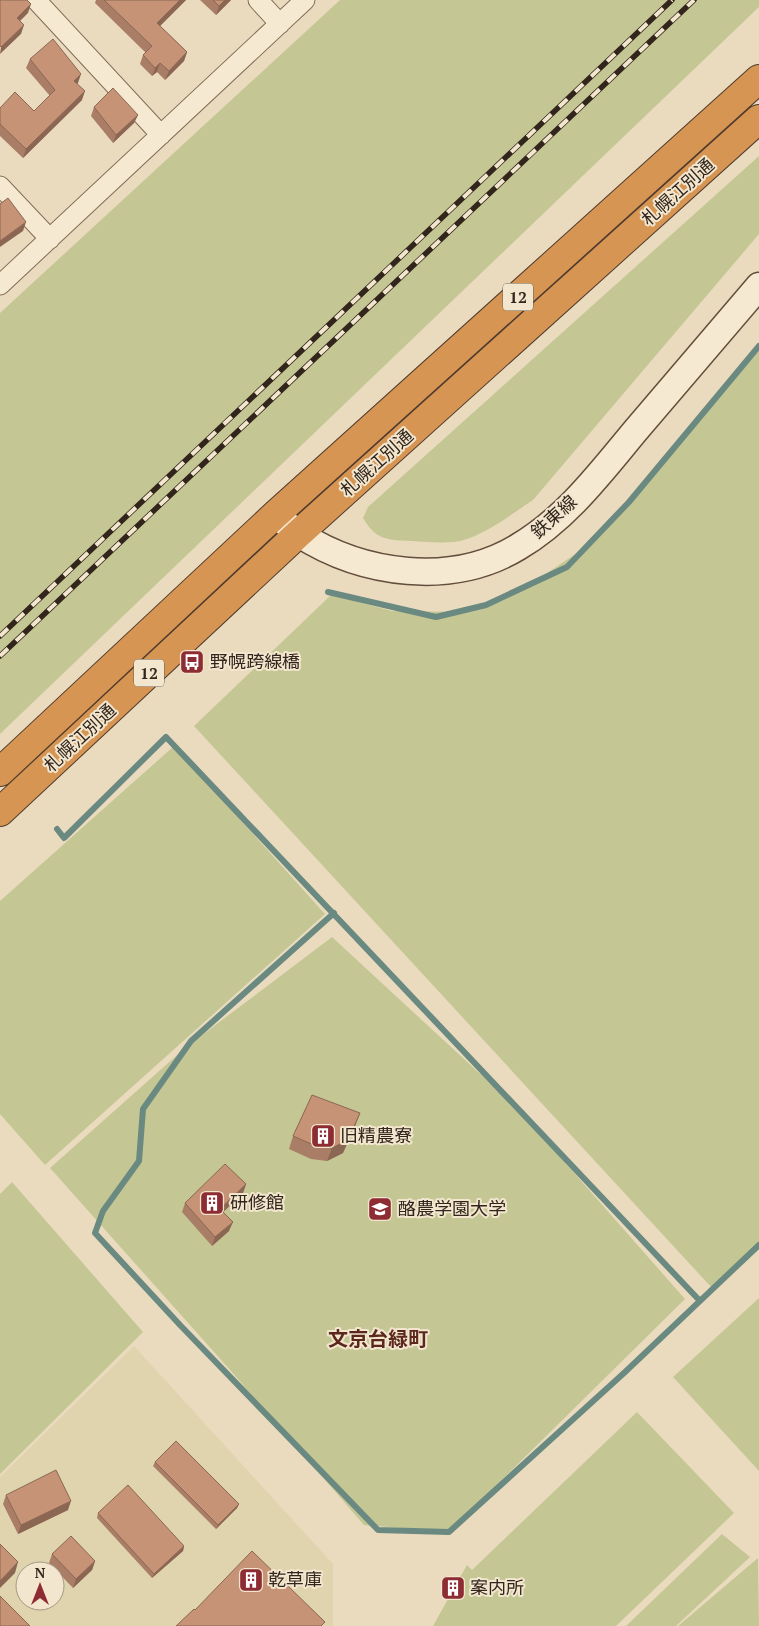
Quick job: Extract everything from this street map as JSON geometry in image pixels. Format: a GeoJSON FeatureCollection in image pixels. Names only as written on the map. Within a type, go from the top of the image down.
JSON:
{"type":"FeatureCollection","features":[{"type":"Feature","properties":{"kind":"highway","name":"札幌江別通"},"geometry":{"type":"LineString","coordinates":[[0,772],[276,514],[759,79]]}},
{"type":"Feature","properties":{"kind":"highway","name":"札幌江別通"},"geometry":{"type":"LineString","coordinates":[[0,812],[298,534],[759,119]]}},
{"type":"Feature","properties":{"kind":"street"},"geometry":{"type":"LineString","coordinates":[[36,0],[161,135]]}},
{"type":"Feature","properties":{"kind":"street"},"geometry":{"type":"LineString","coordinates":[[258,0],[280,24]]}},
{"type":"Feature","properties":{"kind":"street"},"geometry":{"type":"LineString","coordinates":[[0,285],[306,0]]}},
{"type":"Feature","properties":{"kind":"street"},"geometry":{"type":"LineString","coordinates":[[0,186],[50,239]]}},
{"type":"Feature","properties":{"kind":"street","name":"鉄東線"},"geometry":{"type":"LineString","coordinates":[[276,514],[298,534],[342,556],[380,567],[418,573],[486,563],[518,547],[547,527],[590,484],[759,286]]}},
{"type":"Feature","properties":{"kind":"shaded area"},"geometry":{"type":"Polygon","coordinates":[[[134,1346],[333,1564],[333,1626],[0,1626],[0,1477],[134,1346]]]}},
{"type":"Feature","properties":{"kind":"green space"},"geometry":{"type":"Polygon","coordinates":[[[340,0],[759,0],[759,7],[0,734],[0,313],[340,0]]]}},
{"type":"Feature","properties":{"kind":"green space"},"geometry":{"type":"Polygon","coordinates":[[[759,156],[759,234],[533,500],[485,531],[454,542],[395,540],[378,535],[373,531],[363,518],[368,507],[759,156]]]}},
{"type":"Feature","properties":{"kind":"green space"},"geometry":{"type":"Polygon","coordinates":[[[759,351],[759,1243],[712,1288],[194,726],[331,595],[392,611],[469,612],[519,592],[596,540],[759,351]]]}},
{"type":"Feature","properties":{"kind":"green space"},"geometry":{"type":"Polygon","coordinates":[[[174,746],[325,914],[45,1165],[0,1114],[0,901],[174,746]]]}},
{"type":"Feature","properties":{"kind":"green space"},"geometry":{"type":"Polygon","coordinates":[[[332,937],[516,1107],[685,1299],[449,1532],[364,1525],[231,1371],[50,1168],[185,1048],[332,937]]]}},
{"type":"Feature","properties":{"kind":"green space"},"geometry":{"type":"Polygon","coordinates":[[[12,1182],[143,1332],[0,1474],[0,1194],[12,1182]]]}},
{"type":"Feature","properties":{"kind":"green space"},"geometry":{"type":"Polygon","coordinates":[[[759,1298],[759,1471],[673,1377],[759,1298]]]}},
{"type":"Feature","properties":{"kind":"green space"},"geometry":{"type":"Polygon","coordinates":[[[637,1412],[734,1513],[616,1626],[433,1626],[467,1565],[472,1570],[637,1412]]]}},
{"type":"Feature","properties":{"kind":"green space"},"geometry":{"type":"Polygon","coordinates":[[[722,1534],[750,1557],[676,1626],[626,1626],[722,1534]]]}},
{"type":"Feature","properties":{"kind":"green space"},"geometry":{"type":"Polygon","coordinates":[[[758,1558],[759,1626],[678,1626],[758,1558]]]}},
{"type":"Feature","properties":{"kind":"building"},"geometry":{"type":"Polygon","coordinates":[[[0,0],[27,0],[31,4],[17,18],[24,25],[1,47],[0,46],[0,0]]]}},
{"type":"Feature","properties":{"kind":"building"},"geometry":{"type":"Polygon","coordinates":[[[104,0],[180,0],[157,23],[187,52],[169,71],[160,63],[155,68],[143,55],[152,46],[104,0]]]}},
{"type":"Feature","properties":{"kind":"building"},"geometry":{"type":"Polygon","coordinates":[[[213,0],[225,0],[219,6],[213,0]]]}},
{"type":"Feature","properties":{"kind":"building"},"geometry":{"type":"Polygon","coordinates":[[[53,39],[81,74],[74,81],[85,91],[26,149],[0,124],[0,108],[15,92],[34,111],[55,90],[30,59],[53,39]]]}},
{"type":"Feature","properties":{"kind":"building"},"geometry":{"type":"Polygon","coordinates":[[[113,88],[138,115],[116,135],[94,107],[113,88]]]}},
{"type":"Feature","properties":{"kind":"building"},"geometry":{"type":"Polygon","coordinates":[[[8,198],[26,222],[0,241],[0,204],[8,198]]]}},
{"type":"Feature","properties":{"kind":"building","name":"旧精農寮"},"geometry":{"type":"Polygon","coordinates":[[[312,1095],[360,1113],[348,1140],[332,1148],[316,1146],[293,1136],[312,1095]]]}},
{"type":"Feature","properties":{"kind":"building","name":"研修館"},"geometry":{"type":"Polygon","coordinates":[[[225,1164],[246,1184],[220,1209],[233,1222],[215,1237],[185,1203],[225,1164]]]}},
{"type":"Feature","properties":{"kind":"building"},"geometry":{"type":"Polygon","coordinates":[[[176,1441],[239,1504],[218,1525],[155,1462],[176,1441]]]}},
{"type":"Feature","properties":{"kind":"building"},"geometry":{"type":"Polygon","coordinates":[[[56,1470],[71,1501],[21,1525],[6,1495],[56,1470]]]}},
{"type":"Feature","properties":{"kind":"building"},"geometry":{"type":"Polygon","coordinates":[[[128,1485],[184,1546],[154,1574],[98,1513],[128,1485]]]}},
{"type":"Feature","properties":{"kind":"building"},"geometry":{"type":"Polygon","coordinates":[[[71,1536],[95,1561],[76,1579],[65,1568],[65,1561],[59,1561],[52,1554],[71,1536]]]}},
{"type":"Feature","properties":{"kind":"building"},"geometry":{"type":"Polygon","coordinates":[[[0,1544],[17,1561],[15,1561],[15,1565],[0,1581],[0,1544]]]}},
{"type":"Feature","properties":{"kind":"building","name":"乾草庫"},"geometry":{"type":"Polygon","coordinates":[[[252,1551],[325,1622],[321,1626],[176,1626],[195,1610],[252,1551]]]}},
{"type":"Feature","properties":{"kind":"building"},"geometry":{"type":"Polygon","coordinates":[[[0,1596],[30,1626],[0,1626],[0,1596]]]}},
{"type":"Feature","properties":{"kind":"waterway"},"geometry":{"type":"LineString","coordinates":[[328,592],[436,617],[486,605],[567,567],[629,502],[759,346]]}},
{"type":"Feature","properties":{"kind":"waterway"},"geometry":{"type":"LineString","coordinates":[[57,829],[64,838],[166,737],[700,1301]]}},
{"type":"Feature","properties":{"kind":"waterway"},"geometry":{"type":"LineString","coordinates":[[334,913],[191,1041],[143,1109],[139,1161],[103,1211],[95,1233],[180,1325],[378,1530],[449,1532],[624,1373],[759,1245]]}},
{"type":"Feature","properties":{"kind":"railway"},"geometry":{"type":"LineString","coordinates":[[0,636],[672,0]]}},
{"type":"Feature","properties":{"kind":"railway"},"geometry":{"type":"LineString","coordinates":[[0,656],[694,0]]}},
{"type":"Feature","properties":{"kind":"place","name":"野幌跨線橋"},"geometry":{"type":"Point","coordinates":[192,662]}},
{"type":"Feature","properties":{"kind":"place","name":"旧精農寮"},"geometry":{"type":"Point","coordinates":[323,1136]}},
{"type":"Feature","properties":{"kind":"place","name":"研修館"},"geometry":{"type":"Point","coordinates":[212,1203]}},
{"type":"Feature","properties":{"kind":"place","name":"酪農学園大学"},"geometry":{"type":"Point","coordinates":[380,1209]}},
{"type":"Feature","properties":{"kind":"place","name":"乾草庫"},"geometry":{"type":"Point","coordinates":[251,1580]}},
{"type":"Feature","properties":{"kind":"place","name":"案内所"},"geometry":{"type":"Point","coordinates":[453,1588]}},
{"type":"Feature","properties":{"kind":"district","name":"文京台緑町"},"geometry":{"type":"Point","coordinates":[378,1339]}}]}
